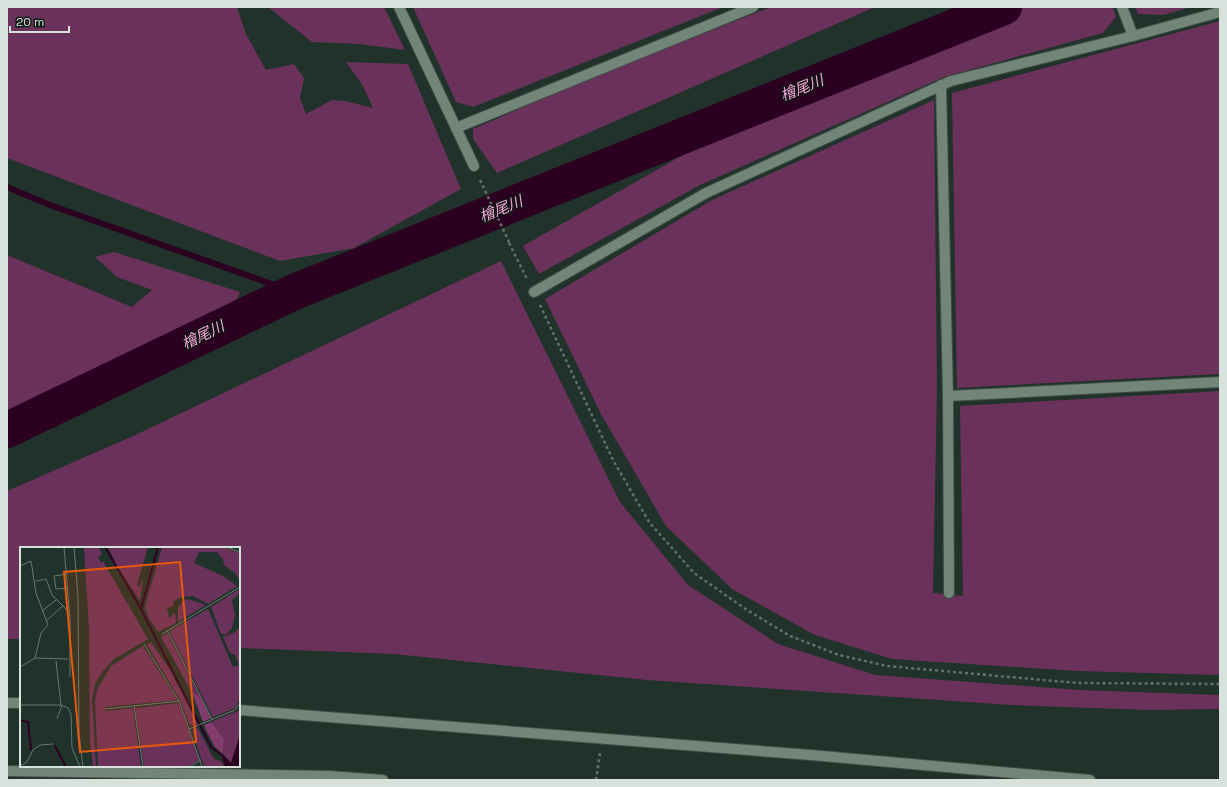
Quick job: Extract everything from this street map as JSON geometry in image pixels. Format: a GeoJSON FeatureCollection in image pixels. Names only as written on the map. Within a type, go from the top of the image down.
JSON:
{"type":"FeatureCollection","features":[{"type":"Feature","properties":{"kind":"street"},"geometry":{"type":"LineString","coordinates":[[399,7],[474,166]]}},
{"type":"Feature","properties":{"kind":"street"},"geometry":{"type":"LineString","coordinates":[[456,128],[753,7]]}},
{"type":"Feature","properties":{"kind":"street"},"geometry":{"type":"LineString","coordinates":[[1123,11],[1133,36]]}},
{"type":"Feature","properties":{"kind":"street"},"geometry":{"type":"LineString","coordinates":[[534,292],[706,193],[941,85],[951,81],[1133,36],[1220,12]]}},
{"type":"Feature","properties":{"kind":"street"},"geometry":{"type":"LineString","coordinates":[[941,85],[948,396],[949,593]]}},
{"type":"Feature","properties":{"kind":"street"},"geometry":{"type":"LineString","coordinates":[[948,396],[1220,382]]}},
{"type":"Feature","properties":{"kind":"street"},"geometry":{"type":"LineString","coordinates":[[7,703],[20,703]]}},
{"type":"Feature","properties":{"kind":"street"},"geometry":{"type":"LineString","coordinates":[[240,710],[1090,780]]}},
{"type":"Feature","properties":{"kind":"street"},"geometry":{"type":"LineString","coordinates":[[7,771],[20,775],[113,777],[330,776],[383,780]]}},
{"type":"Feature","properties":{"kind":"path"},"geometry":{"type":"LineString","coordinates":[[474,166],[509,243],[534,292],[613,460],[650,522],[694,573],[744,608],[790,636],[839,655],[887,666],[1077,683],[1220,684]]}},
{"type":"Feature","properties":{"kind":"path"},"geometry":{"type":"LineString","coordinates":[[596,780],[602,739]]}},
{"type":"Feature","properties":{"kind":"shaded area"},"geometry":{"type":"Polygon","coordinates":[[[7,7],[237,7],[246,34],[266,70],[294,64],[304,78],[300,98],[306,114],[332,100],[345,101],[373,108],[363,86],[346,62],[408,64],[461,189],[354,248],[280,261],[7,158],[7,7]]]}},
{"type":"Feature","properties":{"kind":"shaded area"},"geometry":{"type":"Polygon","coordinates":[[[268,7],[384,7],[405,50],[359,44],[312,42],[268,7]]]}},
{"type":"Feature","properties":{"kind":"shaded area"},"geometry":{"type":"Polygon","coordinates":[[[413,7],[723,7],[473,107],[456,102],[413,7]]]}},
{"type":"Feature","properties":{"kind":"shaded area"},"geometry":{"type":"Polygon","coordinates":[[[771,7],[875,7],[497,173],[473,139],[473,129],[604,72],[771,7]]]}},
{"type":"Feature","properties":{"kind":"shaded area"},"geometry":{"type":"Polygon","coordinates":[[[1026,7],[1113,7],[1116,17],[1103,33],[944,77],[700,185],[539,274],[523,246],[727,130],[1026,7]]]}},
{"type":"Feature","properties":{"kind":"shaded area"},"geometry":{"type":"Polygon","coordinates":[[[1135,7],[1191,7],[1163,15],[1138,14],[1135,7]]]}},
{"type":"Feature","properties":{"kind":"shaded area"},"geometry":{"type":"Polygon","coordinates":[[[1220,21],[1220,374],[957,388],[952,93],[1220,21]]]}},
{"type":"Feature","properties":{"kind":"shaded area"},"geometry":{"type":"Polygon","coordinates":[[[934,100],[937,388],[933,593],[963,596],[960,406],[1220,391],[1220,675],[1077,671],[892,659],[815,635],[732,589],[666,526],[601,414],[545,299],[712,200],[934,100]]]}},
{"type":"Feature","properties":{"kind":"shaded area"},"geometry":{"type":"Polygon","coordinates":[[[114,252],[240,292],[237,299],[197,324],[7,424],[7,255],[132,307],[152,290],[117,277],[95,257],[114,252]]]}},
{"type":"Feature","properties":{"kind":"shaded area"},"geometry":{"type":"Polygon","coordinates":[[[501,261],[620,502],[688,585],[778,644],[875,675],[1079,690],[1220,695],[1220,709],[1150,710],[1012,705],[647,680],[394,654],[240,648],[240,547],[20,547],[20,639],[7,639],[7,491],[131,437],[501,261]]]}},
{"type":"Feature","properties":{"kind":"waterway","name":"檜尾川"},"geometry":{"type":"LineString","coordinates":[[7,430],[294,292],[1004,7]]}},
{"type":"Feature","properties":{"kind":"waterway"},"geometry":{"type":"LineString","coordinates":[[7,187],[50,205],[294,292]]}}]}
